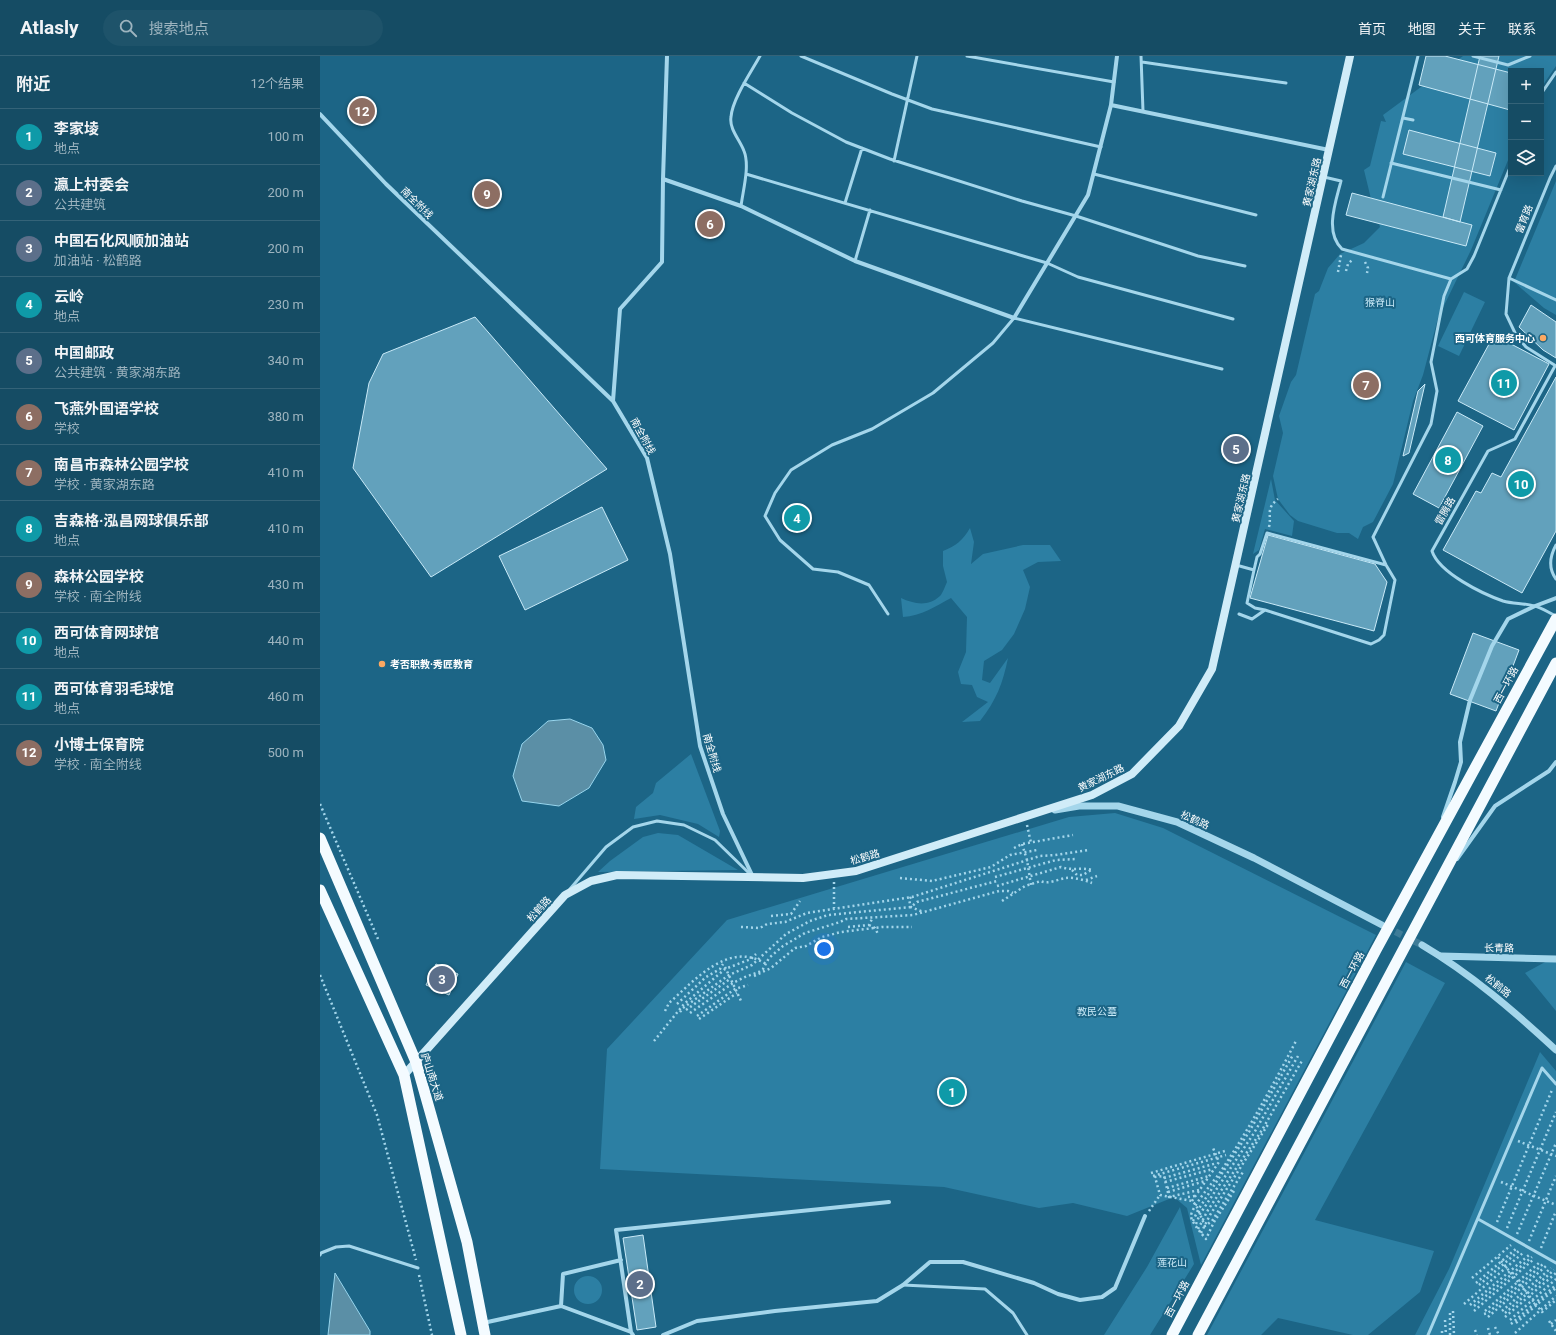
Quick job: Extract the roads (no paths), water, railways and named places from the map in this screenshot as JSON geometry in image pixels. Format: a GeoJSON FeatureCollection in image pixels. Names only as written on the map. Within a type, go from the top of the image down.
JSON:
{"type":"FeatureCollection","features":[{"type":"Feature","properties":{"kind":"highway","name":"西一环路"},"geometry":{"type":"LineString","coordinates":[[1172,1335],[1369,964],[1556,617]]}},
{"type":"Feature","properties":{"kind":"highway"},"geometry":{"type":"LineString","coordinates":[[1198,1335],[1556,663]]}},
{"type":"Feature","properties":{"kind":"highway","name":"庐山南大道"},"geometry":{"type":"LineString","coordinates":[[320,838],[416,1062],[467,1242],[485,1335]]}},
{"type":"Feature","properties":{"kind":"highway"},"geometry":{"type":"LineString","coordinates":[[320,890],[404,1075],[461,1335]]}},
{"type":"Feature","properties":{"kind":"main road","name":"黄家湖东路"},"geometry":{"type":"LineString","coordinates":[[1039,812],[1092,795],[1132,774],[1179,726],[1212,669],[1350,56]]}},
{"type":"Feature","properties":{"kind":"main road","name":"松鹤路"},"geometry":{"type":"LineString","coordinates":[[404,1075],[565,895],[591,881],[617,875],[803,878],[856,871],[1039,812]]}},
{"type":"Feature","properties":{"kind":"street"},"geometry":{"type":"LineString","coordinates":[[613,400],[620,309],[662,262],[662,179],[667,56]]}},
{"type":"Feature","properties":{"kind":"street"},"geometry":{"type":"LineString","coordinates":[[662,179],[741,206],[855,261],[1014,318],[1088,195],[1111,104],[1117,56]]}},
{"type":"Feature","properties":{"kind":"street"},"geometry":{"type":"LineString","coordinates":[[1111,104],[1329,150]]}},
{"type":"Feature","properties":{"kind":"street","name":"南全附线"},"geometry":{"type":"LineString","coordinates":[[320,114],[386,184],[613,400],[647,458],[670,554],[700,746],[723,814],[753,877]]}},
{"type":"Feature","properties":{"kind":"street"},"geometry":{"type":"LineString","coordinates":[[1430,852],[1456,782],[1460,762],[1460,742],[1470,700],[1492,646],[1508,619],[1556,598]]}},
{"type":"Feature","properties":{"kind":"street"},"geometry":{"type":"LineString","coordinates":[[1432,894],[1495,806],[1549,771],[1556,762]]}},
{"type":"Feature","properties":{"kind":"street","name":"松鹤路"},"geometry":{"type":"LineString","coordinates":[[1039,812],[1079,806],[1118,806],[1177,822],[1254,858],[1382,925]]}},
{"type":"Feature","properties":{"kind":"street","name":"松鹤路"},"geometry":{"type":"LineString","coordinates":[[1422,945],[1441,956],[1477,981],[1517,1014],[1556,1050]]}},
{"type":"Feature","properties":{"kind":"street","name":"长青路"},"geometry":{"type":"LineString","coordinates":[[1441,956],[1556,959]]}},
{"type":"Feature","properties":{"kind":"street"},"geometry":{"type":"LineString","coordinates":[[483,1323],[561,1306],[632,1333],[616,1230],[889,1202]]}},
{"type":"Feature","properties":{"kind":"street"},"geometry":{"type":"LineString","coordinates":[[662,1335],[697,1320],[877,1301],[904,1285],[930,1262],[963,1262],[1034,1283],[1058,1294],[1080,1300],[1102,1297],[1115,1288],[1145,1216]]}},
{"type":"Feature","properties":{"kind":"street"},"geometry":{"type":"LineString","coordinates":[[561,1306],[563,1274],[621,1260]]}},
{"type":"Feature","properties":{"kind":"lane"},"geometry":{"type":"LineString","coordinates":[[741,206],[746,174],[744,152],[735,136],[730,118],[738,94],[760,56]]}},
{"type":"Feature","properties":{"kind":"lane"},"geometry":{"type":"LineString","coordinates":[[801,56],[932,109],[1100,147]]}},
{"type":"Feature","properties":{"kind":"lane"},"geometry":{"type":"LineString","coordinates":[[894,161],[917,56]]}},
{"type":"Feature","properties":{"kind":"lane"},"geometry":{"type":"LineString","coordinates":[[966,56],[1114,82]]}},
{"type":"Feature","properties":{"kind":"lane"},"geometry":{"type":"LineString","coordinates":[[1141,56],[1143,111]]}},
{"type":"Feature","properties":{"kind":"lane"},"geometry":{"type":"LineString","coordinates":[[1383,197],[1418,56]]}},
{"type":"Feature","properties":{"kind":"lane"},"geometry":{"type":"LineString","coordinates":[[1473,56],[1508,65],[1530,56]]}},
{"type":"Feature","properties":{"kind":"lane"},"geometry":{"type":"LineString","coordinates":[[1142,62],[1286,83]]}},
{"type":"Feature","properties":{"kind":"lane"},"geometry":{"type":"LineString","coordinates":[[1544,90],[1556,72]]}},
{"type":"Feature","properties":{"kind":"lane"},"geometry":{"type":"LineString","coordinates":[[744,83],[792,113],[846,142],[894,161],[1022,202],[1076,216],[1198,256],[1245,266]]}},
{"type":"Feature","properties":{"kind":"lane"},"geometry":{"type":"LineString","coordinates":[[1403,118],[1413,120]]}},
{"type":"Feature","properties":{"kind":"lane"},"geometry":{"type":"LineString","coordinates":[[845,203],[862,148]]}},
{"type":"Feature","properties":{"kind":"lane"},"geometry":{"type":"LineString","coordinates":[[1391,163],[1501,190]]}},
{"type":"Feature","properties":{"kind":"lane","name":"雷育路"},"geometry":{"type":"LineString","coordinates":[[1555,366],[1526,347],[1516,335],[1506,314],[1509,278],[1556,166]]}},
{"type":"Feature","properties":{"kind":"lane"},"geometry":{"type":"LineString","coordinates":[[1386,565],[1267,532],[1260,554],[1257,557],[1247,603],[1255,608],[1371,644],[1379,640],[1384,635],[1395,580],[1373,537],[1431,424],[1437,391],[1431,362],[1444,296],[1451,280],[1467,269],[1508,172]]}},
{"type":"Feature","properties":{"kind":"lane"},"geometry":{"type":"LineString","coordinates":[[746,174],[1047,263],[1078,277],[1233,319]]}},
{"type":"Feature","properties":{"kind":"lane"},"geometry":{"type":"LineString","coordinates":[[1094,174],[1256,215]]}},
{"type":"Feature","properties":{"kind":"lane"},"geometry":{"type":"LineString","coordinates":[[1323,177],[1341,181],[1333,223],[1334,235],[1337,244],[1342,249],[1451,280]]}},
{"type":"Feature","properties":{"kind":"lane"},"geometry":{"type":"LineString","coordinates":[[855,261],[870,210]]}},
{"type":"Feature","properties":{"kind":"lane"},"geometry":{"type":"LineString","coordinates":[[1509,278],[1556,300]]}},
{"type":"Feature","properties":{"kind":"lane"},"geometry":{"type":"LineString","coordinates":[[888,614],[869,585],[838,572],[813,569],[780,540],[765,516],[775,493],[791,470],[832,445],[872,430],[933,393],[993,343],[1014,318],[1222,369]]}},
{"type":"Feature","properties":{"kind":"lane","name":"雷腾路"},"geometry":{"type":"LineString","coordinates":[[1555,366],[1515,439],[1488,451],[1432,551],[1434,558],[1450,573],[1473,588],[1504,601],[1535,606],[1556,617]]}},
{"type":"Feature","properties":{"kind":"lane"},"geometry":{"type":"LineString","coordinates":[[1556,545],[1552,552],[1550,568],[1556,580]]}},
{"type":"Feature","properties":{"kind":"lane"},"geometry":{"type":"LineString","coordinates":[[1236,565],[1254,570]]}},
{"type":"Feature","properties":{"kind":"lane"},"geometry":{"type":"LineString","coordinates":[[1238,614],[1252,619],[1265,610]]}},
{"type":"Feature","properties":{"kind":"lane"},"geometry":{"type":"LineString","coordinates":[[565,895],[606,846],[633,827],[657,821],[684,826],[715,840],[753,877]]}},
{"type":"Feature","properties":{"kind":"lane"},"geometry":{"type":"LineString","coordinates":[[1428,1335],[1542,1068],[1556,1084]]}},
{"type":"Feature","properties":{"kind":"lane"},"geometry":{"type":"LineString","coordinates":[[1478,1219],[1556,1264]]}},
{"type":"Feature","properties":{"kind":"lane"},"geometry":{"type":"LineString","coordinates":[[320,1255],[321,1253],[336,1247],[350,1246],[418,1268]]}},
{"type":"Feature","properties":{"kind":"lane"},"geometry":{"type":"LineString","coordinates":[[904,1285],[985,1289],[1013,1313],[1027,1335]]}},
{"type":"Feature","properties":{"kind":"tunnel"},"geometry":{"type":"LineString","coordinates":[[1386,927],[1422,945]]}},
{"type":"Feature","properties":{"kind":"place","name":"小博士保育院"},"geometry":{"type":"Point","coordinates":[362,111]}},
{"type":"Feature","properties":{"kind":"place","name":"森林公园学校"},"geometry":{"type":"Point","coordinates":[487,194]}},
{"type":"Feature","properties":{"kind":"place","name":"飞燕外国语学校"},"geometry":{"type":"Point","coordinates":[710,224]}},
{"type":"Feature","properties":{"kind":"place","name":"西可体育服务中心"},"geometry":{"type":"Point","coordinates":[1543,338]}},
{"type":"Feature","properties":{"kind":"place","name":"西可体育羽毛球馆"},"geometry":{"type":"Point","coordinates":[1504,383]}},
{"type":"Feature","properties":{"kind":"place","name":"南昌市森林公园学校"},"geometry":{"type":"Point","coordinates":[1366,385]}},
{"type":"Feature","properties":{"kind":"place","name":"中国邮政"},"geometry":{"type":"Point","coordinates":[1236,449]}},
{"type":"Feature","properties":{"kind":"place","name":"吉森格·泓昌网球俱乐部"},"geometry":{"type":"Point","coordinates":[1448,460]}},
{"type":"Feature","properties":{"kind":"place","name":"西可体育网球馆"},"geometry":{"type":"Point","coordinates":[1521,484]}},
{"type":"Feature","properties":{"kind":"place","name":"云岭"},"geometry":{"type":"Point","coordinates":[797,518]}},
{"type":"Feature","properties":{"kind":"place","name":"考否职教·秀匠教育"},"geometry":{"type":"Point","coordinates":[382,664]}},
{"type":"Feature","properties":{"kind":"place","name":"中国石化风顺加油站"},"geometry":{"type":"Point","coordinates":[442,979]}},
{"type":"Feature","properties":{"kind":"place","name":"李家堎"},"geometry":{"type":"Point","coordinates":[952,1092]}},
{"type":"Feature","properties":{"kind":"place","name":"瀛上村委会"},"geometry":{"type":"Point","coordinates":[640,1284]}},
{"type":"Feature","properties":{"kind":"park label","name":"猴脊山"},"geometry":{"type":"Point","coordinates":[1380,302]}},
{"type":"Feature","properties":{"kind":"park label","name":"教民公墓"},"geometry":{"type":"Point","coordinates":[1097,1011]}},
{"type":"Feature","properties":{"kind":"park label","name":"莲花山"},"geometry":{"type":"Point","coordinates":[1172,1262]}}]}
